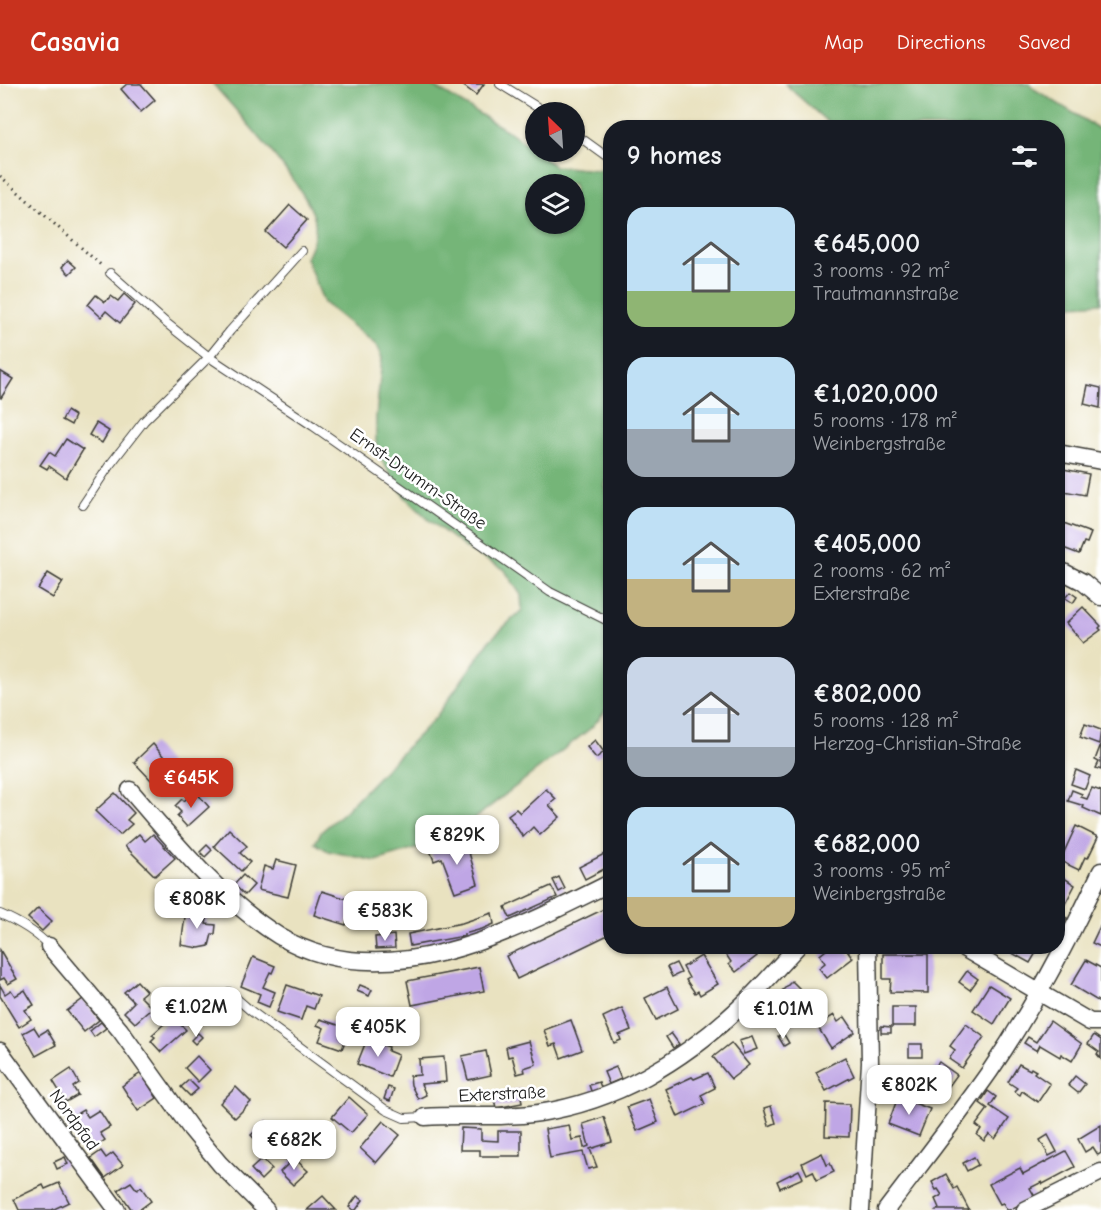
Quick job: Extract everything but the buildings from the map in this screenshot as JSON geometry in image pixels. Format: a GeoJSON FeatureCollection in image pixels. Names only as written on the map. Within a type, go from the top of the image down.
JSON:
{"type":"FeatureCollection","features":[{"type":"Feature","properties":{"kind":"street"},"geometry":{"type":"LineString","coordinates":[[1065,454],[1101,461]]}},
{"type":"Feature","properties":{"kind":"street"},"geometry":{"type":"LineString","coordinates":[[1065,573],[1083,582],[1101,597]]}},
{"type":"Feature","properties":{"kind":"street"},"geometry":{"type":"LineString","coordinates":[[130,790],[201,870],[257,920],[280,936],[332,957],[362,961],[395,960],[432,955],[470,946],[552,912],[603,886]]}},
{"type":"Feature","properties":{"kind":"street"},"geometry":{"type":"LineString","coordinates":[[1065,945],[1101,871]]}},
{"type":"Feature","properties":{"kind":"street"},"geometry":{"type":"LineString","coordinates":[[49,946],[120,1030],[191,1129],[220,1164],[266,1210]]}},
{"type":"Feature","properties":{"kind":"street","name":"Exterstraße"},"geometry":{"type":"LineString","coordinates":[[425,1118],[538,1114],[593,1101],[622,1090],[650,1076],[702,1040],[740,1008],[791,954]]}},
{"type":"Feature","properties":{"kind":"street"},"geometry":{"type":"LineString","coordinates":[[861,1210],[870,1063],[868,954]]}},
{"type":"Feature","properties":{"kind":"street"},"geometry":{"type":"LineString","coordinates":[[974,954],[1090,1022],[1101,1022]]}},
{"type":"Feature","properties":{"kind":"street"},"geometry":{"type":"LineString","coordinates":[[886,1210],[990,1070],[1060,954]]}},
{"type":"Feature","properties":{"kind":"street","name":"Nordpfad"},"geometry":{"type":"LineString","coordinates":[[0,1051],[117,1210]]}},
{"type":"Feature","properties":{"kind":"street"},"geometry":{"type":"LineString","coordinates":[[1025,1210],[1101,1172]]}},
{"type":"Feature","properties":{"kind":"lane"},"geometry":{"type":"LineString","coordinates":[[500,84],[529,102]]}},
{"type":"Feature","properties":{"kind":"lane"},"geometry":{"type":"LineString","coordinates":[[585,141],[603,154]]}},
{"type":"Feature","properties":{"kind":"lane"},"geometry":{"type":"LineString","coordinates":[[83,505],[109,466],[144,421],[209,357],[302,251]]}},
{"type":"Feature","properties":{"kind":"lane","name":"Ernst-Drumm-Straße"},"geometry":{"type":"LineString","coordinates":[[110,273],[209,357],[314,426],[550,592],[603,618]]}},
{"type":"Feature","properties":{"kind":"lane"},"geometry":{"type":"LineString","coordinates":[[0,914],[27,927],[49,946]]}},
{"type":"Feature","properties":{"kind":"lane","name":"Exterstraße"},"geometry":{"type":"LineString","coordinates":[[229,992],[250,1011],[386,1110],[404,1118],[425,1118]]}},
{"type":"Feature","properties":{"kind":"path"},"geometry":{"type":"LineString","coordinates":[[0,176],[110,273]]}},
{"type":"Feature","properties":{"kind":"green space"},"geometry":{"type":"Polygon","coordinates":[[[213,84],[430,84],[525,143],[525,162],[549,162],[554,166],[603,169],[603,714],[591,728],[448,839],[376,861],[328,851],[315,843],[321,832],[345,811],[436,717],[490,640],[522,610],[521,595],[504,569],[470,551],[429,520],[405,497],[379,456],[376,442],[376,417],[382,358],[376,345],[324,303],[306,258],[313,240],[315,222],[301,191],[213,84]]]}},
{"type":"Feature","properties":{"kind":"green space"},"geometry":{"type":"Polygon","coordinates":[[[785,84],[1030,84],[1034,89],[1101,130],[1101,303],[1065,306],[1065,120],[825,120],[785,84]]]}}]}
